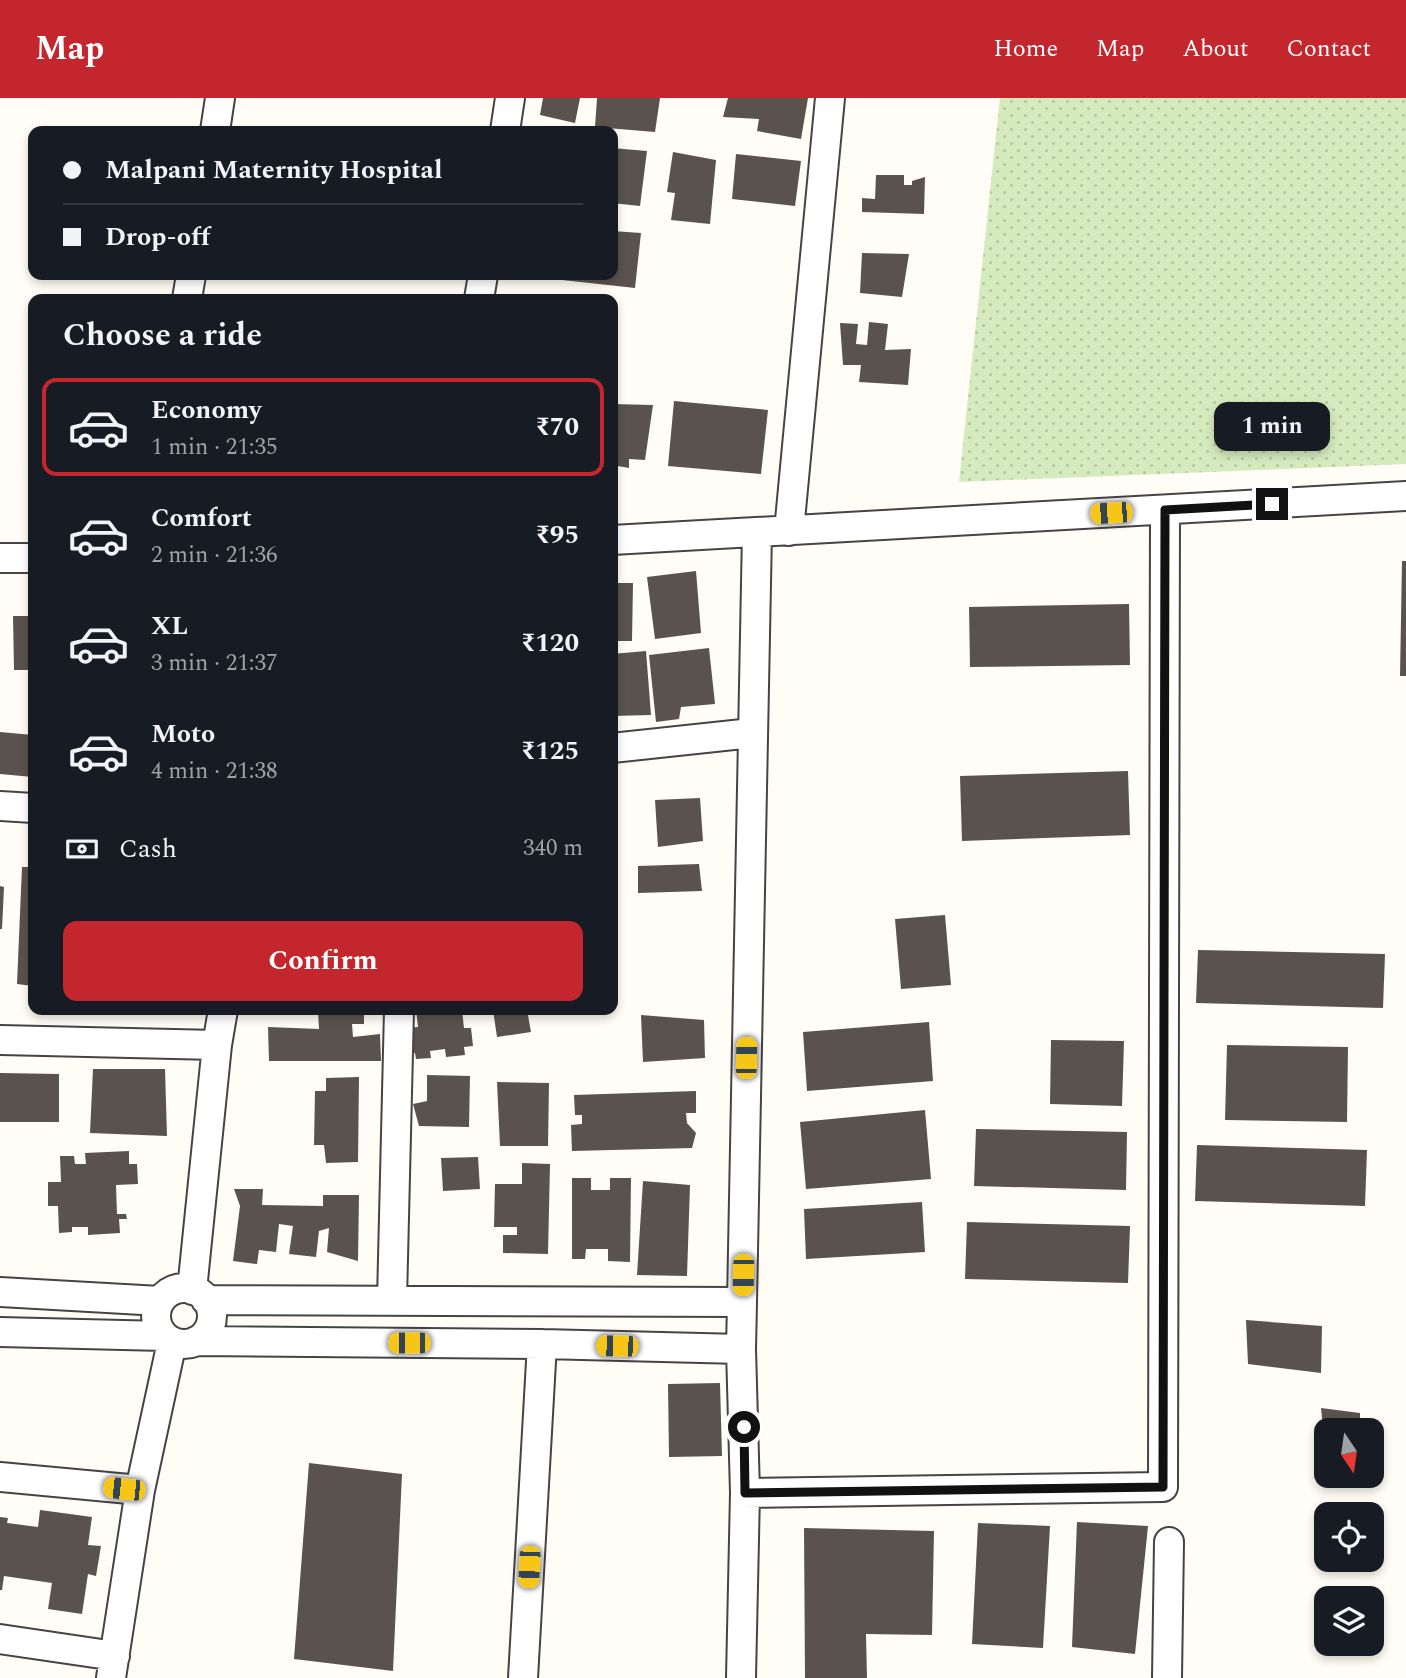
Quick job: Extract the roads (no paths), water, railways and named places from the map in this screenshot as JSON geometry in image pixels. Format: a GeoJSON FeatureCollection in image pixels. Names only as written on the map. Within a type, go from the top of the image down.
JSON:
{"type":"FeatureCollection","features":[{"type":"Feature","properties":{"kind":"street"},"geometry":{"type":"LineString","coordinates":[[216,126],[220,98]]}},
{"type":"Feature","properties":{"kind":"street"},"geometry":{"type":"LineString","coordinates":[[506,126],[510,98]]}},
{"type":"Feature","properties":{"kind":"street"},"geometry":{"type":"LineString","coordinates":[[789,531],[830,98]]}},
{"type":"Feature","properties":{"kind":"street"},"geometry":{"type":"LineString","coordinates":[[618,540],[1406,496]]}},
{"type":"Feature","properties":{"kind":"street"},"geometry":{"type":"LineString","coordinates":[[745,1493],[1163,1487],[1165,510]]}},
{"type":"Feature","properties":{"kind":"street"},"geometry":{"type":"LineString","coordinates":[[741,1678],[745,1493],[741,1349],[757,532]]}},
{"type":"Feature","properties":{"kind":"street"},"geometry":{"type":"LineString","coordinates":[[0,558],[28,558]]}},
{"type":"Feature","properties":{"kind":"street"},"geometry":{"type":"LineString","coordinates":[[618,747],[752,733]]}},
{"type":"Feature","properties":{"kind":"street"},"geometry":{"type":"LineString","coordinates":[[0,806],[28,808]]}},
{"type":"Feature","properties":{"kind":"street"},"geometry":{"type":"LineString","coordinates":[[222,1015],[217,1045],[199,1295],[210,1307],[211,1320],[206,1332],[177,1340],[159,1328],[156,1310],[166,1294],[183,1288],[199,1295],[392,1300],[742,1302]]}},
{"type":"Feature","properties":{"kind":"street"},"geometry":{"type":"LineString","coordinates":[[392,1300],[399,1015]]}},
{"type":"Feature","properties":{"kind":"street"},"geometry":{"type":"LineString","coordinates":[[0,1040],[217,1045]]}},
{"type":"Feature","properties":{"kind":"street"},"geometry":{"type":"LineString","coordinates":[[0,1292],[160,1301]]}},
{"type":"Feature","properties":{"kind":"street"},"geometry":{"type":"LineString","coordinates":[[0,1332],[177,1340],[741,1349]]}},
{"type":"Feature","properties":{"kind":"street"},"geometry":{"type":"LineString","coordinates":[[0,1639],[113,1667],[140,1490],[177,1340]]}},
{"type":"Feature","properties":{"kind":"street"},"geometry":{"type":"LineString","coordinates":[[523,1678],[542,1344]]}},
{"type":"Feature","properties":{"kind":"street"},"geometry":{"type":"LineString","coordinates":[[0,1477],[140,1490]]}},
{"type":"Feature","properties":{"kind":"street"},"geometry":{"type":"LineString","coordinates":[[1167,1678],[1169,1542]]}}]}
